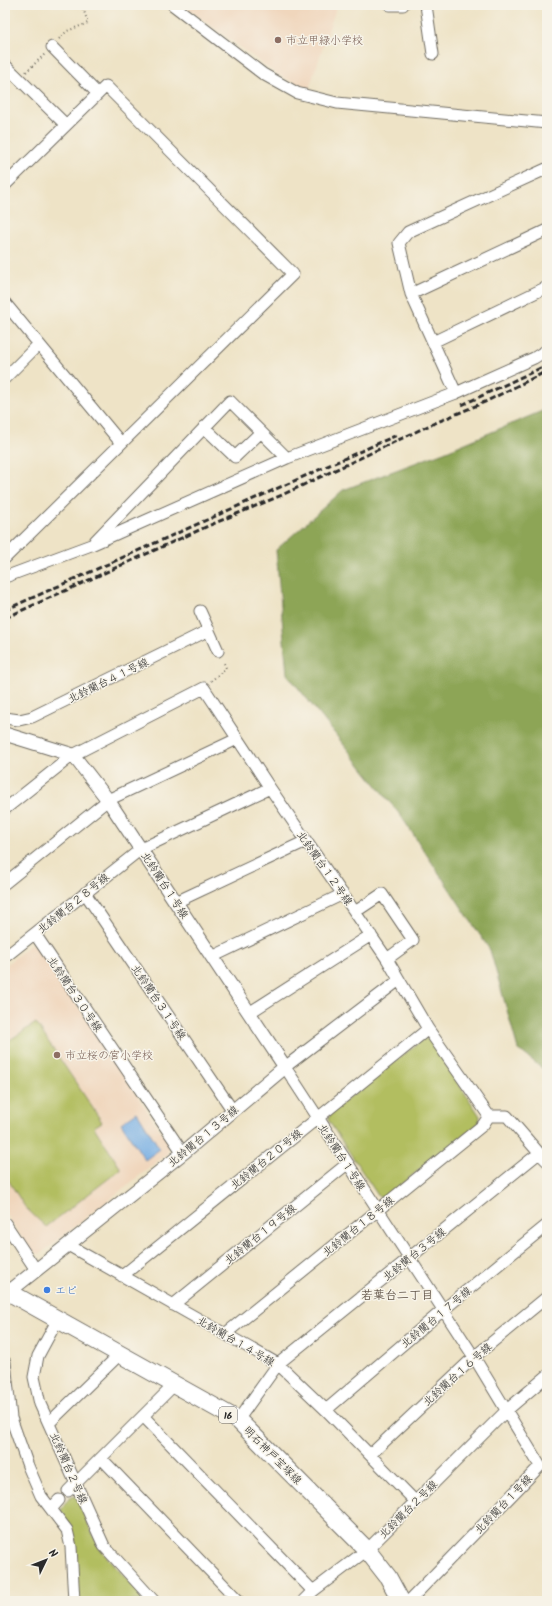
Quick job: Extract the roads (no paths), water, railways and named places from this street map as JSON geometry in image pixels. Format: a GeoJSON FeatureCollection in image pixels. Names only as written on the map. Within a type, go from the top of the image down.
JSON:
{"type":"FeatureCollection","features":[{"type":"Feature","properties":{"kind":"main road","name":"明石神戸宝塚線"},"geometry":{"type":"LineString","coordinates":[[6,1292],[58,1319],[238,1420],[367,1550],[388,1577],[401,1601]]}},
{"type":"Feature","properties":{"kind":"street"},"geometry":{"type":"LineString","coordinates":[[173,5],[263,74],[297,93],[337,103],[547,123]]}},
{"type":"Feature","properties":{"kind":"street"},"geometry":{"type":"LineString","coordinates":[[390,5],[403,5]]}},
{"type":"Feature","properties":{"kind":"street"},"geometry":{"type":"LineString","coordinates":[[426,5],[433,54]]}},
{"type":"Feature","properties":{"kind":"street"},"geometry":{"type":"LineString","coordinates":[[52,47],[98,94]]}},
{"type":"Feature","properties":{"kind":"street"},"geometry":{"type":"LineString","coordinates":[[5,65],[66,125]]}},
{"type":"Feature","properties":{"kind":"street"},"geometry":{"type":"LineString","coordinates":[[5,185],[106,86],[293,274],[5,558]]}},
{"type":"Feature","properties":{"kind":"street"},"geometry":{"type":"LineString","coordinates":[[456,393],[411,294],[399,243],[408,232],[509,185],[546,169],[547,171]]}},
{"type":"Feature","properties":{"kind":"street"},"geometry":{"type":"LineString","coordinates":[[411,294],[547,230]]}},
{"type":"Feature","properties":{"kind":"street"},"geometry":{"type":"LineString","coordinates":[[433,342],[547,287]]}},
{"type":"Feature","properties":{"kind":"street"},"geometry":{"type":"LineString","coordinates":[[5,304],[121,443]]}},
{"type":"Feature","properties":{"kind":"street"},"geometry":{"type":"LineString","coordinates":[[5,378],[39,344]]}},
{"type":"Feature","properties":{"kind":"street"},"geometry":{"type":"LineString","coordinates":[[5,577],[91,545],[287,458],[456,393],[534,358],[547,350]]}},
{"type":"Feature","properties":{"kind":"street"},"geometry":{"type":"LineString","coordinates":[[91,545],[230,401],[287,458]]}},
{"type":"Feature","properties":{"kind":"street"},"geometry":{"type":"LineString","coordinates":[[204,427],[235,457],[261,432]]}},
{"type":"Feature","properties":{"kind":"street"},"geometry":{"type":"LineString","coordinates":[[200,611],[218,651]]}},
{"type":"Feature","properties":{"kind":"street","name":"北鈴蘭台４１号線"},"geometry":{"type":"LineString","coordinates":[[5,718],[19,720],[32,717],[209,630]]}},
{"type":"Feature","properties":{"kind":"street","name":"北鈴蘭台１２号線"},"geometry":{"type":"LineString","coordinates":[[73,755],[204,688],[270,788],[387,959],[428,1029],[489,1116]]}},
{"type":"Feature","properties":{"kind":"street"},"geometry":{"type":"LineString","coordinates":[[5,734],[73,755]]}},
{"type":"Feature","properties":{"kind":"street"},"geometry":{"type":"LineString","coordinates":[[5,883],[108,800],[237,739]]}},
{"type":"Feature","properties":{"kind":"street"},"geometry":{"type":"LineString","coordinates":[[5,809],[73,755]]}},
{"type":"Feature","properties":{"kind":"street","name":"北鈴蘭台１号線"},"geometry":{"type":"LineString","coordinates":[[73,755],[108,800],[249,1013],[474,1358],[540,1466],[409,1601]]}},
{"type":"Feature","properties":{"kind":"street","name":"北鈴蘭台２８号線"},"geometry":{"type":"LineString","coordinates":[[5,957],[141,849],[270,788]]}},
{"type":"Feature","properties":{"kind":"street"},"geometry":{"type":"LineString","coordinates":[[176,902],[306,841]]}},
{"type":"Feature","properties":{"kind":"street","name":"北鈴蘭台３１号線"},"geometry":{"type":"LineString","coordinates":[[85,893],[233,1111]]}},
{"type":"Feature","properties":{"kind":"street"},"geometry":{"type":"LineString","coordinates":[[212,957],[343,894]]}},
{"type":"Feature","properties":{"kind":"street"},"geometry":{"type":"LineString","coordinates":[[355,912],[382,894],[413,940],[387,959]]}},
{"type":"Feature","properties":{"kind":"street","name":"北鈴蘭台３０号線"},"geometry":{"type":"LineString","coordinates":[[35,934],[183,1153]]}},
{"type":"Feature","properties":{"kind":"street"},"geometry":{"type":"LineString","coordinates":[[249,1013],[371,935]]}},
{"type":"Feature","properties":{"kind":"street","name":"北鈴蘭台１３号線"},"geometry":{"type":"LineString","coordinates":[[6,1292],[68,1245],[183,1153],[285,1068],[399,980]]}},
{"type":"Feature","properties":{"kind":"street","name":"北鈴蘭台２０号線"},"geometry":{"type":"LineString","coordinates":[[122,1276],[428,1029]]}},
{"type":"Feature","properties":{"kind":"street"},"geometry":{"type":"LineString","coordinates":[[489,1116],[507,1116],[543,1157]]}},
{"type":"Feature","properties":{"kind":"street","name":"北鈴蘭台１８号線"},"geometry":{"type":"LineString","coordinates":[[225,1334],[483,1125],[489,1116]]}},
{"type":"Feature","properties":{"kind":"street","name":"北鈴蘭台３号線"},"geometry":{"type":"LineString","coordinates":[[238,1420],[278,1364],[409,1258],[543,1157]]}},
{"type":"Feature","properties":{"kind":"street","name":"北鈴蘭台１９号線"},"geometry":{"type":"LineString","coordinates":[[173,1305],[347,1164]]}},
{"type":"Feature","properties":{"kind":"street"},"geometry":{"type":"LineString","coordinates":[[5,1223],[36,1270]]}},
{"type":"Feature","properties":{"kind":"street","name":"北鈴蘭台１７号線"},"geometry":{"type":"LineString","coordinates":[[326,1410],[443,1310],[547,1225]]}},
{"type":"Feature","properties":{"kind":"street","name":"北鈴蘭台１４号線"},"geometry":{"type":"LineString","coordinates":[[68,1245],[278,1364],[326,1410],[415,1501]]}},
{"type":"Feature","properties":{"kind":"street","name":"北鈴蘭台１６号線"},"geometry":{"type":"LineString","coordinates":[[370,1455],[474,1358],[547,1297]]}},
{"type":"Feature","properties":{"kind":"street","name":"北鈴蘭台２号線"},"geometry":{"type":"LineString","coordinates":[[58,1319],[38,1356],[34,1377],[40,1404],[49,1423],[72,1488],[104,1546],[154,1601]]}},
{"type":"Feature","properties":{"kind":"street"},"geometry":{"type":"LineString","coordinates":[[49,1423],[120,1354]]}},
{"type":"Feature","properties":{"kind":"street"},"geometry":{"type":"LineString","coordinates":[[5,1365],[12,1418],[38,1490],[67,1530],[71,1547],[74,1601]]}},
{"type":"Feature","properties":{"kind":"street","name":"北鈴蘭台２号線"},"geometry":{"type":"LineString","coordinates":[[303,1601],[313,1591],[367,1550],[507,1410],[547,1376]]}},
{"type":"Feature","properties":{"kind":"street"},"geometry":{"type":"LineString","coordinates":[[72,1488],[175,1384]]}},
{"type":"Feature","properties":{"kind":"street"},"geometry":{"type":"LineString","coordinates":[[143,1416],[313,1591]]}},
{"type":"Feature","properties":{"kind":"street"},"geometry":{"type":"LineString","coordinates":[[540,1466],[547,1457]]}},
{"type":"Feature","properties":{"kind":"street"},"geometry":{"type":"LineString","coordinates":[[101,1458],[239,1601]]}},
{"type":"Feature","properties":{"kind":"street"},"geometry":{"type":"LineString","coordinates":[[51,1509],[59,1500]]}},
{"type":"Feature","properties":{"kind":"water"},"geometry":{"type":"Polygon","coordinates":[[[137,1112],[160,1149],[145,1160],[121,1123],[137,1112]]]}},
{"type":"Feature","properties":{"kind":"railway"},"geometry":{"type":"LineString","coordinates":[[462,405],[547,365]]}},
{"type":"Feature","properties":{"kind":"railway"},"geometry":{"type":"LineString","coordinates":[[5,618],[208,526],[282,495],[428,426],[487,401],[547,371]]}},
{"type":"Feature","properties":{"kind":"railway"},"geometry":{"type":"LineString","coordinates":[[5,610],[397,435]]}},
{"type":"Feature","properties":{"kind":"place","name":"市立甲緑小学校"},"geometry":{"type":"Point","coordinates":[278,40]}},
{"type":"Feature","properties":{"kind":"place","name":"市立桜の宮小学校"},"geometry":{"type":"Point","coordinates":[57,1055]}},
{"type":"Feature","properties":{"kind":"place","name":"エピ"},"geometry":{"type":"Point","coordinates":[47,1290]}},
{"type":"Feature","properties":{"kind":"district","name":"若葉台二丁目"},"geometry":{"type":"Point","coordinates":[397,1295]}}]}
